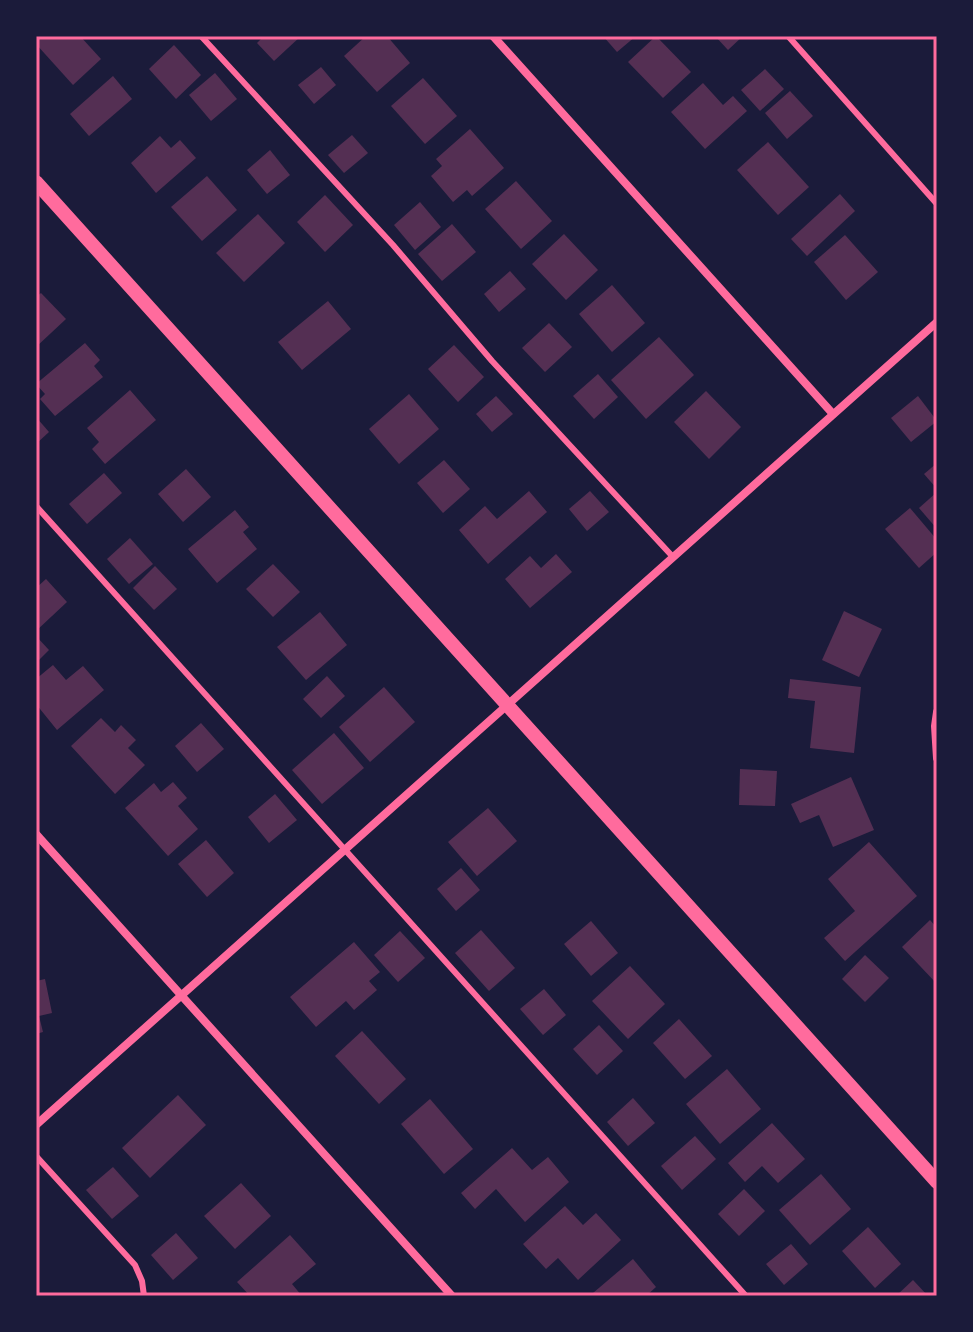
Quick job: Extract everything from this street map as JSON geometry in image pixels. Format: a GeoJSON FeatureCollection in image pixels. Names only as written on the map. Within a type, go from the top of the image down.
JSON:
{"type":"FeatureCollection","features":[{"type":"Feature","properties":{"kind":"street"},"geometry":{"type":"LineString","coordinates":[[493,36],[833,414]]}},
{"type":"Feature","properties":{"kind":"street"},"geometry":{"type":"LineString","coordinates":[[36,182],[937,1182]]}},
{"type":"Feature","properties":{"kind":"street"},"geometry":{"type":"LineString","coordinates":[[36,1125],[937,322]]}},
{"type":"Feature","properties":{"kind":"street"},"geometry":{"type":"LineString","coordinates":[[937,712],[937,758]]}},
{"type":"Feature","properties":{"kind":"street"},"geometry":{"type":"LineString","coordinates":[[36,834],[452,1296]]}},
{"type":"Feature","properties":{"kind":"lane"},"geometry":{"type":"LineString","coordinates":[[201,36],[393,245],[492,361],[673,557]]}},
{"type":"Feature","properties":{"kind":"lane"},"geometry":{"type":"LineString","coordinates":[[788,36],[937,204]]}},
{"type":"Feature","properties":{"kind":"lane"},"geometry":{"type":"LineString","coordinates":[[36,506],[746,1296]]}},
{"type":"Feature","properties":{"kind":"lane"},"geometry":{"type":"LineString","coordinates":[[36,1156],[135,1265],[144,1296]]}},
{"type":"Feature","properties":{"kind":"building"},"geometry":{"type":"Polygon","coordinates":[[[36,36],[80,36],[101,59],[73,85],[36,44],[36,36]]]}},
{"type":"Feature","properties":{"kind":"building"},"geometry":{"type":"Polygon","coordinates":[[[264,36],[301,36],[274,61],[257,43],[264,36]]]}},
{"type":"Feature","properties":{"kind":"building"},"geometry":{"type":"Polygon","coordinates":[[[366,36],[387,36],[410,63],[377,92],[344,56],[366,36]]]}},
{"type":"Feature","properties":{"kind":"building"},"geometry":{"type":"Polygon","coordinates":[[[603,36],[636,36],[617,52],[603,36]]]}},
{"type":"Feature","properties":{"kind":"building"},"geometry":{"type":"Polygon","coordinates":[[[656,36],[691,72],[663,98],[628,62],[656,36]]]}},
{"type":"Feature","properties":{"kind":"building"},"geometry":{"type":"Polygon","coordinates":[[[715,36],[743,36],[728,50],[715,36]]]}},
{"type":"Feature","properties":{"kind":"building"},"geometry":{"type":"Polygon","coordinates":[[[174,45],[201,75],[176,99],[149,69],[174,45]]]}},
{"type":"Feature","properties":{"kind":"building"},"geometry":{"type":"Polygon","coordinates":[[[321,67],[336,85],[314,104],[298,85],[321,67]]]}},
{"type":"Feature","properties":{"kind":"building"},"geometry":{"type":"Polygon","coordinates":[[[765,69],[784,89],[760,111],[741,90],[765,69]]]}},
{"type":"Feature","properties":{"kind":"building"},"geometry":{"type":"Polygon","coordinates":[[[215,73],[237,99],[211,121],[189,95],[215,73]]]}},
{"type":"Feature","properties":{"kind":"building"},"geometry":{"type":"Polygon","coordinates":[[[113,76],[132,99],[89,136],[70,114],[113,76]]]}},
{"type":"Feature","properties":{"kind":"building"},"geometry":{"type":"Polygon","coordinates":[[[423,78],[457,116],[425,144],[391,106],[423,78]]]}},
{"type":"Feature","properties":{"kind":"building"},"geometry":{"type":"Polygon","coordinates":[[[703,83],[723,105],[733,96],[747,111],[705,149],[671,112],[703,83]]]}},
{"type":"Feature","properties":{"kind":"building"},"geometry":{"type":"Polygon","coordinates":[[[790,91],[813,116],[787,139],[765,113],[790,91]]]}},
{"type":"Feature","properties":{"kind":"building"},"geometry":{"type":"Polygon","coordinates":[[[470,129],[504,168],[472,196],[467,190],[453,202],[431,176],[442,166],[436,159],[470,129]]]}},
{"type":"Feature","properties":{"kind":"building"},"geometry":{"type":"Polygon","coordinates":[[[352,135],[368,153],[344,173],[328,155],[352,135]]]}},
{"type":"Feature","properties":{"kind":"building"},"geometry":{"type":"Polygon","coordinates":[[[160,136],[171,148],[180,140],[196,158],[156,193],[131,163],[160,136]]]}},
{"type":"Feature","properties":{"kind":"building"},"geometry":{"type":"Polygon","coordinates":[[[768,142],[809,187],[778,215],[737,170],[768,142]]]}},
{"type":"Feature","properties":{"kind":"building"},"geometry":{"type":"Polygon","coordinates":[[[270,150],[290,175],[267,194],[247,170],[270,150]]]}},
{"type":"Feature","properties":{"kind":"building"},"geometry":{"type":"Polygon","coordinates":[[[207,176],[237,210],[202,241],[171,207],[207,176]]]}},
{"type":"Feature","properties":{"kind":"building"},"geometry":{"type":"Polygon","coordinates":[[[516,181],[552,221],[521,249],[485,209],[516,181]]]}},
{"type":"Feature","properties":{"kind":"building"},"geometry":{"type":"Polygon","coordinates":[[[840,194],[855,211],[807,256],[791,239],[840,194]]]}},
{"type":"Feature","properties":{"kind":"building"},"geometry":{"type":"Polygon","coordinates":[[[325,195],[353,225],[325,252],[297,222],[325,195]]]}},
{"type":"Feature","properties":{"kind":"building"},"geometry":{"type":"Polygon","coordinates":[[[420,202],[441,227],[415,250],[394,225],[420,202]]]}},
{"type":"Feature","properties":{"kind":"building"},"geometry":{"type":"Polygon","coordinates":[[[258,214],[285,243],[244,282],[216,253],[258,214]]]}},
{"type":"Feature","properties":{"kind":"building"},"geometry":{"type":"Polygon","coordinates":[[[452,224],[476,252],[442,281],[418,254],[452,224]]]}},
{"type":"Feature","properties":{"kind":"building"},"geometry":{"type":"Polygon","coordinates":[[[564,234],[598,270],[566,300],[532,264],[564,234]]]}},
{"type":"Feature","properties":{"kind":"building"},"geometry":{"type":"Polygon","coordinates":[[[845,235],[878,272],[846,300],[814,262],[845,235]]]}},
{"type":"Feature","properties":{"kind":"building"},"geometry":{"type":"Polygon","coordinates":[[[510,271],[526,289],[499,312],[484,294],[510,271]]]}},
{"type":"Feature","properties":{"kind":"building"},"geometry":{"type":"Polygon","coordinates":[[[612,285],[645,323],[612,352],[579,314],[612,285]]]}},
{"type":"Feature","properties":{"kind":"building"},"geometry":{"type":"Polygon","coordinates":[[[41,293],[66,319],[36,347],[36,297],[41,293]]]}},
{"type":"Feature","properties":{"kind":"building"},"geometry":{"type":"Polygon","coordinates":[[[328,301],[351,329],[302,370],[278,342],[328,301]]]}},
{"type":"Feature","properties":{"kind":"building"},"geometry":{"type":"Polygon","coordinates":[[[549,323],[572,347],[545,372],[522,348],[549,323]]]}},
{"type":"Feature","properties":{"kind":"building"},"geometry":{"type":"Polygon","coordinates":[[[659,337],[694,375],[646,419],[611,380],[659,337]]]}},
{"type":"Feature","properties":{"kind":"building"},"geometry":{"type":"Polygon","coordinates":[[[85,343],[100,360],[94,366],[103,377],[55,416],[40,399],[45,394],[36,384],[85,343]]]}},
{"type":"Feature","properties":{"kind":"building"},"geometry":{"type":"Polygon","coordinates":[[[454,345],[484,377],[458,402],[428,369],[454,345]]]}},
{"type":"Feature","properties":{"kind":"building"},"geometry":{"type":"Polygon","coordinates":[[[598,374],[618,397],[594,419],[573,396],[598,374]]]}},
{"type":"Feature","properties":{"kind":"building"},"geometry":{"type":"Polygon","coordinates":[[[130,390],[156,420],[105,464],[92,449],[99,442],[87,428],[130,390]]]}},
{"type":"Feature","properties":{"kind":"building"},"geometry":{"type":"Polygon","coordinates":[[[706,391],[741,427],[709,459],[674,422],[706,391]]]}},
{"type":"Feature","properties":{"kind":"building"},"geometry":{"type":"Polygon","coordinates":[[[409,394],[439,429],[399,464],[369,429],[409,394]]]}},
{"type":"Feature","properties":{"kind":"building"},"geometry":{"type":"Polygon","coordinates":[[[496,396],[513,414],[492,432],[476,414],[496,396]]]}},
{"type":"Feature","properties":{"kind":"building"},"geometry":{"type":"Polygon","coordinates":[[[918,396],[937,421],[911,442],[891,418],[918,396]]]}},
{"type":"Feature","properties":{"kind":"building"},"geometry":{"type":"Polygon","coordinates":[[[36,417],[49,432],[36,444],[36,417]]]}},
{"type":"Feature","properties":{"kind":"building"},"geometry":{"type":"Polygon","coordinates":[[[444,460],[470,489],[443,513],[417,483],[444,460]]]}},
{"type":"Feature","properties":{"kind":"building"},"geometry":{"type":"Polygon","coordinates":[[[937,463],[937,489],[924,474],[937,463]]]}},
{"type":"Feature","properties":{"kind":"building"},"geometry":{"type":"Polygon","coordinates":[[[186,469],[211,497],[183,522],[158,494],[186,469]]]}},
{"type":"Feature","properties":{"kind":"building"},"geometry":{"type":"Polygon","coordinates":[[[104,473],[122,493],[87,524],[69,504],[104,473]]]}},
{"type":"Feature","properties":{"kind":"building"},"geometry":{"type":"Polygon","coordinates":[[[529,491],[547,512],[488,564],[459,530],[485,506],[497,519],[529,491]]]}},
{"type":"Feature","properties":{"kind":"building"},"geometry":{"type":"Polygon","coordinates":[[[590,491],[609,512],[587,531],[569,509],[590,491]]]}},
{"type":"Feature","properties":{"kind":"building"},"geometry":{"type":"Polygon","coordinates":[[[937,492],[937,529],[919,508],[937,492]]]}},
{"type":"Feature","properties":{"kind":"building"},"geometry":{"type":"Polygon","coordinates":[[[910,508],[937,540],[937,552],[919,568],[885,529],[910,508]]]}},
{"type":"Feature","properties":{"kind":"building"},"geometry":{"type":"Polygon","coordinates":[[[235,510],[249,527],[243,532],[257,549],[217,583],[188,549],[235,510]]]}},
{"type":"Feature","properties":{"kind":"building"},"geometry":{"type":"Polygon","coordinates":[[[130,538],[153,564],[129,584],[107,559],[130,538]]]}},
{"type":"Feature","properties":{"kind":"building"},"geometry":{"type":"Polygon","coordinates":[[[556,554],[572,572],[530,608],[505,579],[530,556],[541,568],[556,554]]]}},
{"type":"Feature","properties":{"kind":"building"},"geometry":{"type":"Polygon","coordinates":[[[273,564],[300,592],[273,617],[246,589],[273,564]]]}},
{"type":"Feature","properties":{"kind":"building"},"geometry":{"type":"Polygon","coordinates":[[[155,566],[177,589],[154,610],[133,588],[155,566]]]}},
{"type":"Feature","properties":{"kind":"building"},"geometry":{"type":"Polygon","coordinates":[[[46,579],[67,602],[36,631],[36,588],[46,579]]]}},
{"type":"Feature","properties":{"kind":"building"},"geometry":{"type":"Polygon","coordinates":[[[844,611],[882,629],[859,677],[822,660],[844,611]]]}},
{"type":"Feature","properties":{"kind":"building"},"geometry":{"type":"Polygon","coordinates":[[[320,612],[347,645],[306,680],[277,647],[320,612]]]}},
{"type":"Feature","properties":{"kind":"building"},"geometry":{"type":"Polygon","coordinates":[[[36,636],[49,650],[36,663],[36,636]]]}},
{"type":"Feature","properties":{"kind":"building"},"geometry":{"type":"Polygon","coordinates":[[[53,665],[66,680],[83,666],[104,690],[57,730],[36,704],[36,679],[53,665]]]}},
{"type":"Feature","properties":{"kind":"building"},"geometry":{"type":"Polygon","coordinates":[[[327,676],[345,696],[321,718],[303,699],[327,676]]]}},
{"type":"Feature","properties":{"kind":"building"},"geometry":{"type":"Polygon","coordinates":[[[790,679],[861,687],[854,753],[810,748],[815,701],[788,698],[790,679]]]}},
{"type":"Feature","properties":{"kind":"building"},"geometry":{"type":"Polygon","coordinates":[[[384,687],[415,722],[370,762],[339,727],[384,687]]]}},
{"type":"Feature","properties":{"kind":"building"},"geometry":{"type":"Polygon","coordinates":[[[101,718],[115,732],[121,725],[136,740],[128,748],[145,765],[115,794],[71,746],[101,718]]]}},
{"type":"Feature","properties":{"kind":"building"},"geometry":{"type":"Polygon","coordinates":[[[201,723],[224,749],[197,772],[175,746],[201,723]]]}},
{"type":"Feature","properties":{"kind":"building"},"geometry":{"type":"Polygon","coordinates":[[[334,733],[364,768],[322,804],[292,770],[334,733]]]}},
{"type":"Feature","properties":{"kind":"building"},"geometry":{"type":"Polygon","coordinates":[[[740,769],[777,771],[775,806],[739,805],[740,769]]]}},
{"type":"Feature","properties":{"kind":"building"},"geometry":{"type":"Polygon","coordinates":[[[851,777],[874,830],[833,847],[819,815],[800,823],[791,804],[851,777]]]}},
{"type":"Feature","properties":{"kind":"building"},"geometry":{"type":"Polygon","coordinates":[[[173,782],[187,798],[178,806],[198,829],[168,856],[125,808],[154,783],[161,792],[173,782]]]}},
{"type":"Feature","properties":{"kind":"building"},"geometry":{"type":"Polygon","coordinates":[[[275,794],[297,820],[269,843],[248,817],[275,794]]]}},
{"type":"Feature","properties":{"kind":"building"},"geometry":{"type":"Polygon","coordinates":[[[488,808],[517,841],[477,876],[448,842],[488,808]]]}},
{"type":"Feature","properties":{"kind":"building"},"geometry":{"type":"Polygon","coordinates":[[[206,840],[234,873],[207,897],[178,864],[206,840]]]}},
{"type":"Feature","properties":{"kind":"building"},"geometry":{"type":"Polygon","coordinates":[[[869,842],[917,896],[845,961],[824,938],[855,911],[828,879],[869,842]]]}},
{"type":"Feature","properties":{"kind":"building"},"geometry":{"type":"Polygon","coordinates":[[[461,868],[480,890],[456,911],[437,889],[461,868]]]}},
{"type":"Feature","properties":{"kind":"building"},"geometry":{"type":"Polygon","coordinates":[[[930,920],[937,928],[937,984],[902,947],[930,920]]]}},
{"type":"Feature","properties":{"kind":"building"},"geometry":{"type":"Polygon","coordinates":[[[591,921],[618,953],[591,976],[564,944],[591,921]]]}},
{"type":"Feature","properties":{"kind":"building"},"geometry":{"type":"Polygon","coordinates":[[[481,930],[515,968],[489,991],[455,953],[481,930]]]}},
{"type":"Feature","properties":{"kind":"building"},"geometry":{"type":"Polygon","coordinates":[[[400,931],[425,958],[398,982],[374,955],[400,931]]]}},
{"type":"Feature","properties":{"kind":"building"},"geometry":{"type":"Polygon","coordinates":[[[354,942],[380,972],[369,981],[377,990],[354,1010],[346,1001],[316,1027],[290,997],[354,942]]]}},
{"type":"Feature","properties":{"kind":"building"},"geometry":{"type":"Polygon","coordinates":[[[865,955],[889,978],[865,1002],[842,979],[865,955]]]}},
{"type":"Feature","properties":{"kind":"building"},"geometry":{"type":"Polygon","coordinates":[[[630,966],[665,1004],[628,1039],[592,1001],[630,966]]]}},
{"type":"Feature","properties":{"kind":"building"},"geometry":{"type":"Polygon","coordinates":[[[45,979],[52,1013],[39,1016],[43,1032],[36,1034],[36,981],[45,979]]]}},
{"type":"Feature","properties":{"kind":"building"},"geometry":{"type":"Polygon","coordinates":[[[544,989],[566,1015],[543,1035],[520,1009],[544,989]]]}},
{"type":"Feature","properties":{"kind":"building"},"geometry":{"type":"Polygon","coordinates":[[[679,1019],[712,1056],[685,1079],[653,1043],[679,1019]]]}},
{"type":"Feature","properties":{"kind":"building"},"geometry":{"type":"Polygon","coordinates":[[[599,1025],[623,1051],[597,1075],[573,1049],[599,1025]]]}},
{"type":"Feature","properties":{"kind":"building"},"geometry":{"type":"Polygon","coordinates":[[[362,1031],[406,1079],[379,1104],[335,1056],[362,1031]]]}},
{"type":"Feature","properties":{"kind":"building"},"geometry":{"type":"Polygon","coordinates":[[[727,1069],[761,1109],[720,1144],[686,1104],[727,1069]]]}},
{"type":"Feature","properties":{"kind":"building"},"geometry":{"type":"Polygon","coordinates":[[[178,1095],[206,1125],[150,1178],[122,1148],[178,1095]]]}},
{"type":"Feature","properties":{"kind":"building"},"geometry":{"type":"Polygon","coordinates":[[[633,1098],[655,1123],[628,1146],[607,1122],[633,1098]]]}},
{"type":"Feature","properties":{"kind":"building"},"geometry":{"type":"Polygon","coordinates":[[[430,1099],[473,1149],[444,1174],[401,1124],[430,1099]]]}},
{"type":"Feature","properties":{"kind":"building"},"geometry":{"type":"Polygon","coordinates":[[[772,1123],[805,1159],[778,1183],[762,1166],[745,1182],[728,1163],[772,1123]]]}},
{"type":"Feature","properties":{"kind":"building"},"geometry":{"type":"Polygon","coordinates":[[[695,1136],[716,1159],[682,1190],[661,1166],[695,1136]]]}},
{"type":"Feature","properties":{"kind":"building"},"geometry":{"type":"Polygon","coordinates":[[[512,1148],[532,1170],[548,1157],[569,1182],[525,1222],[496,1189],[475,1209],[461,1193],[512,1148]]]}},
{"type":"Feature","properties":{"kind":"building"},"geometry":{"type":"Polygon","coordinates":[[[113,1167],[139,1196],[112,1219],[86,1190],[113,1167]]]}},
{"type":"Feature","properties":{"kind":"building"},"geometry":{"type":"Polygon","coordinates":[[[821,1174],[851,1209],[810,1245],[779,1210],[821,1174]]]}},
{"type":"Feature","properties":{"kind":"building"},"geometry":{"type":"Polygon","coordinates":[[[241,1183],[271,1216],[235,1249],[204,1216],[241,1183]]]}},
{"type":"Feature","properties":{"kind":"building"},"geometry":{"type":"Polygon","coordinates":[[[744,1189],[765,1211],[739,1236],[718,1214],[744,1189]]]}},
{"type":"Feature","properties":{"kind":"building"},"geometry":{"type":"Polygon","coordinates":[[[565,1206],[583,1225],[596,1213],[621,1240],[578,1280],[558,1258],[546,1269],[523,1244],[565,1206]]]}},
{"type":"Feature","properties":{"kind":"building"},"geometry":{"type":"Polygon","coordinates":[[[868,1227],[901,1264],[875,1288],[842,1251],[868,1227]]]}},
{"type":"Feature","properties":{"kind":"building"},"geometry":{"type":"Polygon","coordinates":[[[176,1233],[198,1258],[173,1280],[151,1255],[176,1233]]]}},
{"type":"Feature","properties":{"kind":"building"},"geometry":{"type":"Polygon","coordinates":[[[290,1235],[316,1264],[292,1284],[302,1296],[250,1296],[237,1282],[290,1235]]]}},
{"type":"Feature","properties":{"kind":"building"},"geometry":{"type":"Polygon","coordinates":[[[791,1244],[808,1264],[784,1285],[766,1264],[791,1244]]]}},
{"type":"Feature","properties":{"kind":"building"},"geometry":{"type":"Polygon","coordinates":[[[633,1259],[656,1287],[646,1296],[595,1296],[593,1293],[633,1259]]]}},
{"type":"Feature","properties":{"kind":"building"},"geometry":{"type":"Polygon","coordinates":[[[913,1280],[928,1296],[896,1296],[913,1280]]]}}]}
